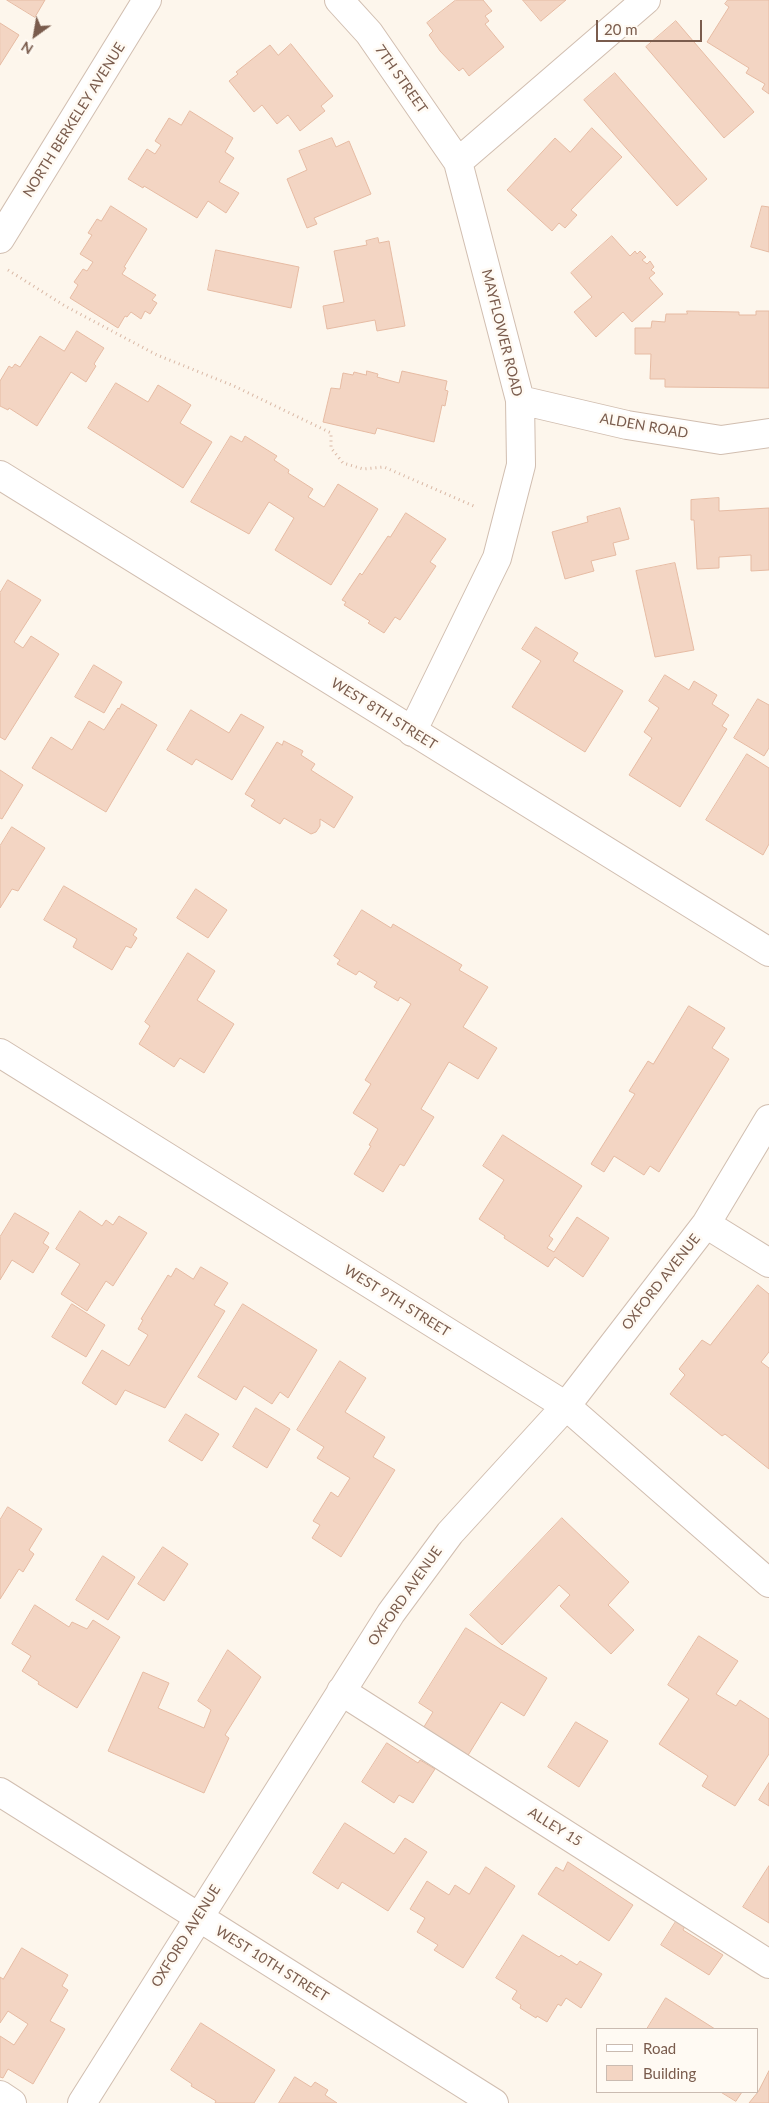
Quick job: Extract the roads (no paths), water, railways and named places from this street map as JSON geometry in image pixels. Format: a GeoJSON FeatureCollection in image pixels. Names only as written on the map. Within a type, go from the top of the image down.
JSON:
{"type":"FeatureCollection","features":[{"type":"Feature","properties":{"kind":"street","name":"NORTH BERKELEY AVENUE"},"geometry":{"type":"LineString","coordinates":[[0,239],[147,0]]}},
{"type":"Feature","properties":{"kind":"street","name":"7TH STREET"},"geometry":{"type":"LineString","coordinates":[[339,0],[369,33],[458,162]]}},
{"type":"Feature","properties":{"kind":"street"},"geometry":{"type":"LineString","coordinates":[[458,162],[646,0]]}},
{"type":"Feature","properties":{"kind":"street","name":"MAYFLOWER ROAD"},"geometry":{"type":"LineString","coordinates":[[412,732],[497,558],[521,465],[520,400],[458,162]]}},
{"type":"Feature","properties":{"kind":"street","name":"ALDEN ROAD"},"geometry":{"type":"LineString","coordinates":[[520,400],[627,425],[721,440],[769,433]]}},
{"type":"Feature","properties":{"kind":"street","name":"WEST 8TH STREET"},"geometry":{"type":"LineString","coordinates":[[0,475],[769,952]]}},
{"type":"Feature","properties":{"kind":"street","name":"WEST 9TH STREET"},"geometry":{"type":"LineString","coordinates":[[0,1053],[566,1406],[769,1583]]}},
{"type":"Feature","properties":{"kind":"street","name":"OXFORD AVENUE"},"geometry":{"type":"LineString","coordinates":[[82,2103],[340,1691],[391,1613],[450,1533],[566,1406],[706,1224],[769,1119]]}},
{"type":"Feature","properties":{"kind":"street"},"geometry":{"type":"LineString","coordinates":[[706,1224],[769,1263]]}},
{"type":"Feature","properties":{"kind":"street","name":"ALLEY 15"},"geometry":{"type":"LineString","coordinates":[[340,1691],[769,1964]]}},
{"type":"Feature","properties":{"kind":"street","name":"WEST 10TH STREET"},"geometry":{"type":"LineString","coordinates":[[0,1792],[494,2103]]}},
{"type":"Feature","properties":{"kind":"street"},"geometry":{"type":"LineString","coordinates":[[0,2096],[12,2103]]}}]}
